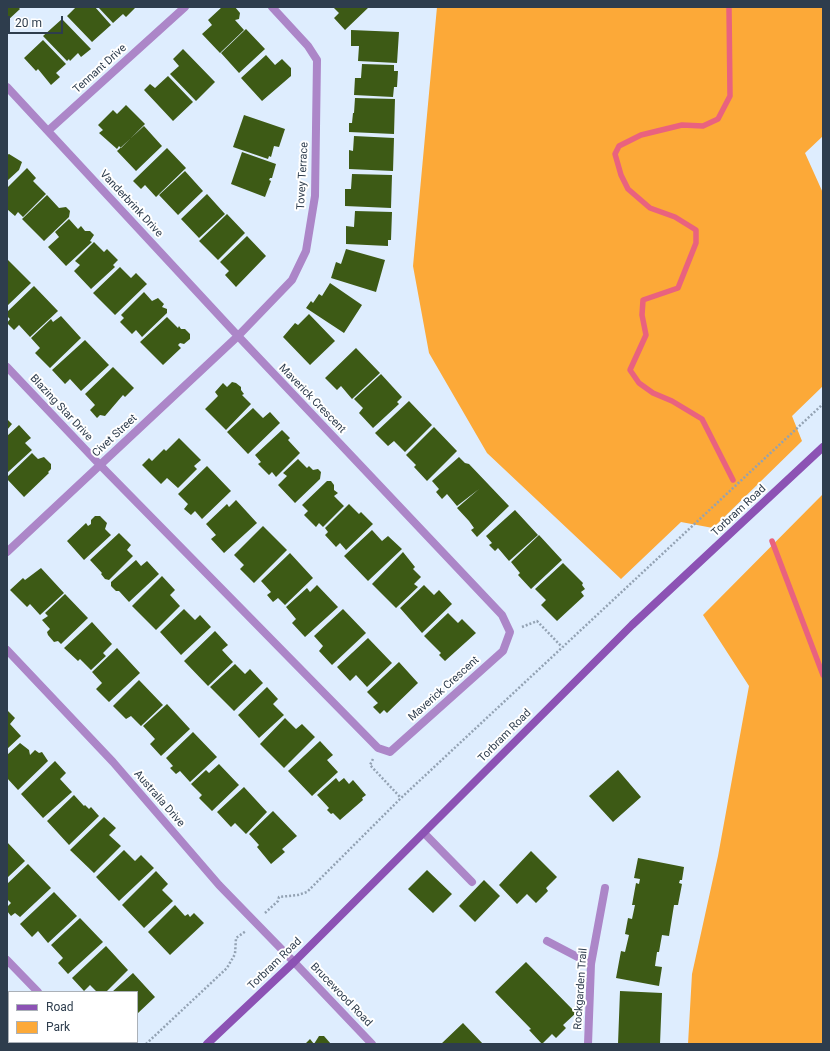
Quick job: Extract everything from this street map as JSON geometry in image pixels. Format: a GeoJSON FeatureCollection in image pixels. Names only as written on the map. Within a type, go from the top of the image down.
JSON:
{"type":"FeatureCollection","features":[{"type":"Feature","properties":{"kind":"main road","name":"Torbram Road"},"geometry":{"type":"LineString","coordinates":[[207,1044],[294,962],[632,625],[823,447]]}},
{"type":"Feature","properties":{"kind":"street","name":"Tennant Drive"},"geometry":{"type":"LineString","coordinates":[[49,130],[185,7]]}},
{"type":"Feature","properties":{"kind":"street","name":"Tovey Terrace"},"geometry":{"type":"LineString","coordinates":[[238,336],[292,280],[306,251],[315,196],[317,60],[308,46],[272,7]]}},
{"type":"Feature","properties":{"kind":"street","name":"Vanderbrink Drive"},"geometry":{"type":"LineString","coordinates":[[7,87],[49,130],[238,336]]}},
{"type":"Feature","properties":{"kind":"street","name":"Civet Street"},"geometry":{"type":"LineString","coordinates":[[7,552],[238,336]]}},
{"type":"Feature","properties":{"kind":"street","name":"Maverick Crescent"},"geometry":{"type":"LineString","coordinates":[[238,336],[502,615],[510,632],[503,651],[390,752],[378,748]]}},
{"type":"Feature","properties":{"kind":"street","name":"Blazing Star Drive"},"geometry":{"type":"LineString","coordinates":[[7,367],[100,465]]}},
{"type":"Feature","properties":{"kind":"street"},"geometry":{"type":"LineString","coordinates":[[100,465],[378,748]]}},
{"type":"Feature","properties":{"kind":"street","name":"Australia Drive"},"geometry":{"type":"LineString","coordinates":[[7,650],[113,762],[219,885],[294,962]]}},
{"type":"Feature","properties":{"kind":"street"},"geometry":{"type":"LineString","coordinates":[[424,833],[472,882]]}},
{"type":"Feature","properties":{"kind":"street","name":"Rockgarden Trail"},"geometry":{"type":"LineString","coordinates":[[588,1044],[591,964],[605,888]]}},
{"type":"Feature","properties":{"kind":"street"},"geometry":{"type":"LineString","coordinates":[[547,941],[591,964]]}},
{"type":"Feature","properties":{"kind":"street"},"geometry":{"type":"LineString","coordinates":[[7,960],[37,991]]}},
{"type":"Feature","properties":{"kind":"street","name":"Brucewood Road"},"geometry":{"type":"LineString","coordinates":[[294,962],[372,1044]]}},
{"type":"Feature","properties":{"kind":"path"},"geometry":{"type":"LineString","coordinates":[[278,901],[279,897],[298,895],[307,892],[401,798],[823,404]]}},
{"type":"Feature","properties":{"kind":"path"},"geometry":{"type":"LineString","coordinates":[[510,632],[537,621],[562,647]]}},
{"type":"Feature","properties":{"kind":"path"},"geometry":{"type":"LineString","coordinates":[[378,748],[370,765],[401,798]]}},
{"type":"Feature","properties":{"kind":"path"},"geometry":{"type":"LineString","coordinates":[[146,1044],[227,968],[235,954],[236,938],[240,937]]}},
{"type":"Feature","properties":{"kind":"green space"},"geometry":{"type":"Polygon","coordinates":[[[437,7],[823,7],[823,136],[805,153],[823,193],[823,386],[792,416],[802,441],[713,528],[681,522],[621,579],[487,453],[429,353],[413,266],[437,7]]]}},
{"type":"Feature","properties":{"kind":"green space"},"geometry":{"type":"Polygon","coordinates":[[[823,494],[823,1044],[688,1044],[692,974],[718,856],[749,686],[703,615],[823,494]]]}},
{"type":"Feature","properties":{"kind":"building"},"geometry":{"type":"Polygon","coordinates":[[[7,7],[18,7],[20,9],[7,21],[7,7]]]}},
{"type":"Feature","properties":{"kind":"building"},"geometry":{"type":"Polygon","coordinates":[[[76,7],[95,7],[111,25],[92,42],[67,16],[76,7]]]}},
{"type":"Feature","properties":{"kind":"building"},"geometry":{"type":"Polygon","coordinates":[[[98,7],[135,8],[126,17],[123,14],[113,23],[98,7]]]}},
{"type":"Feature","properties":{"kind":"building"},"geometry":{"type":"Polygon","coordinates":[[[222,7],[235,7],[240,13],[239,19],[235,20],[244,30],[220,53],[202,34],[212,25],[208,20],[222,7]]]}},
{"type":"Feature","properties":{"kind":"building"},"geometry":{"type":"Polygon","coordinates":[[[333,7],[369,7],[345,30],[334,18],[339,13],[333,7]]]}},
{"type":"Feature","properties":{"kind":"building"},"geometry":{"type":"Polygon","coordinates":[[[62,19],[91,49],[81,57],[78,53],[70,61],[69,59],[67,61],[43,36],[62,19]]]}},
{"type":"Feature","properties":{"kind":"building"},"geometry":{"type":"Polygon","coordinates":[[[246,29],[265,49],[239,73],[221,53],[246,29]]]}},
{"type":"Feature","properties":{"kind":"building"},"geometry":{"type":"Polygon","coordinates":[[[351,30],[399,32],[397,63],[358,61],[359,46],[351,46],[351,30]]]}},
{"type":"Feature","properties":{"kind":"building"},"geometry":{"type":"Polygon","coordinates":[[[43,40],[66,64],[56,73],[60,77],[51,85],[38,69],[36,71],[24,58],[43,40]]]}},
{"type":"Feature","properties":{"kind":"building"},"geometry":{"type":"Polygon","coordinates":[[[183,49],[215,82],[196,101],[170,74],[179,66],[173,59],[183,49]]]}},
{"type":"Feature","properties":{"kind":"building"},"geometry":{"type":"Polygon","coordinates":[[[266,55],[275,65],[282,59],[291,68],[291,76],[262,101],[241,78],[266,55]]]}},
{"type":"Feature","properties":{"kind":"building"},"geometry":{"type":"Polygon","coordinates":[[[362,64],[394,65],[394,71],[398,71],[397,87],[394,87],[393,97],[354,95],[355,78],[361,78],[362,64]]]}},
{"type":"Feature","properties":{"kind":"building"},"geometry":{"type":"Polygon","coordinates":[[[168,76],[193,102],[173,121],[144,90],[150,84],[155,88],[168,76]]]}},
{"type":"Feature","properties":{"kind":"building"},"geometry":{"type":"Polygon","coordinates":[[[355,98],[395,99],[394,134],[349,132],[349,123],[352,123],[354,113],[355,98]]]}},
{"type":"Feature","properties":{"kind":"building"},"geometry":{"type":"Polygon","coordinates":[[[126,105],[145,124],[121,148],[119,146],[117,149],[99,133],[103,130],[98,125],[113,110],[117,114],[126,105]]]}},
{"type":"Feature","properties":{"kind":"building"},"geometry":{"type":"Polygon","coordinates":[[[244,115],[285,129],[279,147],[274,146],[271,157],[269,156],[268,159],[233,147],[244,115]]]}},
{"type":"Feature","properties":{"kind":"building"},"geometry":{"type":"Polygon","coordinates":[[[144,126],[162,146],[136,171],[117,151],[144,126]]]}},
{"type":"Feature","properties":{"kind":"building"},"geometry":{"type":"Polygon","coordinates":[[[354,136],[394,138],[393,171],[349,169],[349,150],[353,151],[354,136]]]}},
{"type":"Feature","properties":{"kind":"building"},"geometry":{"type":"Polygon","coordinates":[[[167,148],[186,168],[156,197],[145,185],[141,189],[133,181],[167,148]]]}},
{"type":"Feature","properties":{"kind":"building"},"geometry":{"type":"Polygon","coordinates":[[[242,152],[276,164],[272,178],[269,180],[271,181],[265,197],[231,184],[242,152]]]}},
{"type":"Feature","properties":{"kind":"building"},"geometry":{"type":"Polygon","coordinates":[[[9,154],[22,162],[19,170],[7,181],[7,155],[9,154]]]}},
{"type":"Feature","properties":{"kind":"building"},"geometry":{"type":"Polygon","coordinates":[[[27,168],[36,178],[33,181],[46,194],[23,217],[18,212],[15,216],[7,209],[7,188],[27,168]]]}},
{"type":"Feature","properties":{"kind":"building"},"geometry":{"type":"Polygon","coordinates":[[[185,171],[203,191],[178,215],[159,195],[185,171]]]}},
{"type":"Feature","properties":{"kind":"building"},"geometry":{"type":"Polygon","coordinates":[[[352,174],[392,175],[391,208],[345,206],[345,189],[351,189],[352,174]]]}},
{"type":"Feature","properties":{"kind":"building"},"geometry":{"type":"Polygon","coordinates":[[[207,194],[225,214],[199,238],[181,219],[207,194]]]}},
{"type":"Feature","properties":{"kind":"building"},"geometry":{"type":"Polygon","coordinates":[[[47,195],[59,208],[66,207],[70,211],[69,217],[44,241],[22,219],[47,195]]]}},
{"type":"Feature","properties":{"kind":"building"},"geometry":{"type":"Polygon","coordinates":[[[355,211],[392,212],[391,240],[388,240],[388,246],[346,244],[346,226],[354,227],[355,211]]]}},
{"type":"Feature","properties":{"kind":"building"},"geometry":{"type":"Polygon","coordinates":[[[227,214],[245,233],[218,260],[199,241],[227,214]]]}},
{"type":"Feature","properties":{"kind":"building"},"geometry":{"type":"Polygon","coordinates":[[[69,219],[78,229],[81,226],[85,231],[90,231],[94,235],[90,241],[92,242],[66,266],[48,247],[59,237],[55,232],[69,219]]]}},
{"type":"Feature","properties":{"kind":"building"},"geometry":{"type":"Polygon","coordinates":[[[247,236],[266,256],[236,287],[225,275],[229,271],[220,262],[247,236]]]}},
{"type":"Feature","properties":{"kind":"building"},"geometry":{"type":"Polygon","coordinates":[[[94,242],[104,252],[107,249],[118,260],[113,265],[115,267],[91,289],[74,271],[80,265],[75,261],[94,242]]]}},
{"type":"Feature","properties":{"kind":"building"},"geometry":{"type":"Polygon","coordinates":[[[346,249],[385,260],[376,292],[331,278],[336,262],[341,264],[346,249]]]}},
{"type":"Feature","properties":{"kind":"building"},"geometry":{"type":"Polygon","coordinates":[[[7,259],[31,283],[7,306],[7,259]]]}},
{"type":"Feature","properties":{"kind":"building"},"geometry":{"type":"Polygon","coordinates":[[[120,267],[131,278],[136,273],[147,284],[115,315],[93,293],[120,267]]]}},
{"type":"Feature","properties":{"kind":"building"},"geometry":{"type":"Polygon","coordinates":[[[330,283],[362,305],[344,333],[306,308],[311,301],[313,303],[319,294],[322,296],[330,283]]]}},
{"type":"Feature","properties":{"kind":"building"},"geometry":{"type":"Polygon","coordinates":[[[34,286],[58,311],[30,337],[19,325],[14,330],[7,323],[10,319],[7,316],[7,312],[34,286]]]}},
{"type":"Feature","properties":{"kind":"building"},"geometry":{"type":"Polygon","coordinates":[[[144,292],[152,301],[158,298],[164,304],[162,307],[167,309],[167,313],[142,337],[136,330],[132,334],[120,322],[124,318],[121,315],[144,292]]]}},
{"type":"Feature","properties":{"kind":"building"},"geometry":{"type":"Polygon","coordinates":[[[309,314],[335,341],[310,365],[283,337],[295,323],[298,325],[309,314]]]}},
{"type":"Feature","properties":{"kind":"building"},"geometry":{"type":"Polygon","coordinates":[[[61,316],[81,338],[50,368],[35,353],[40,348],[31,338],[51,319],[53,322],[61,316]]]}},
{"type":"Feature","properties":{"kind":"building"},"geometry":{"type":"Polygon","coordinates":[[[167,317],[178,328],[179,326],[181,329],[185,329],[190,334],[190,339],[184,344],[180,343],[178,345],[181,348],[163,365],[140,342],[167,317]]]}},
{"type":"Feature","properties":{"kind":"building"},"geometry":{"type":"Polygon","coordinates":[[[85,340],[109,365],[81,391],[70,379],[65,384],[52,370],[85,340]]]}},
{"type":"Feature","properties":{"kind":"building"},"geometry":{"type":"Polygon","coordinates":[[[356,348],[380,373],[352,399],[341,386],[337,390],[325,378],[356,348]]]}},
{"type":"Feature","properties":{"kind":"building"},"geometry":{"type":"Polygon","coordinates":[[[113,367],[134,388],[125,397],[123,395],[105,416],[100,415],[97,418],[90,410],[95,405],[85,394],[113,367]]]}},
{"type":"Feature","properties":{"kind":"building"},"geometry":{"type":"Polygon","coordinates":[[[381,374],[402,397],[397,402],[399,404],[373,428],[359,413],[363,408],[354,399],[381,374]]]}},
{"type":"Feature","properties":{"kind":"building"},"geometry":{"type":"Polygon","coordinates":[[[232,382],[241,387],[244,394],[242,395],[251,404],[226,430],[205,409],[218,396],[215,392],[223,383],[227,387],[232,382]]]}},
{"type":"Feature","properties":{"kind":"building"},"geometry":{"type":"Polygon","coordinates":[[[409,401],[432,425],[405,452],[394,441],[388,446],[375,433],[409,401]]]}},
{"type":"Feature","properties":{"kind":"building"},"geometry":{"type":"Polygon","coordinates":[[[253,408],[263,418],[270,412],[280,423],[248,454],[227,432],[253,408]]]}},
{"type":"Feature","properties":{"kind":"building"},"geometry":{"type":"Polygon","coordinates":[[[7,419],[12,424],[7,430],[7,419]]]}},
{"type":"Feature","properties":{"kind":"building"},"geometry":{"type":"Polygon","coordinates":[[[19,425],[31,438],[25,443],[32,450],[7,473],[7,436],[19,425]]]}},
{"type":"Feature","properties":{"kind":"building"},"geometry":{"type":"Polygon","coordinates":[[[434,427],[457,451],[427,481],[414,467],[416,465],[406,455],[434,427]]]}},
{"type":"Feature","properties":{"kind":"building"},"geometry":{"type":"Polygon","coordinates":[[[282,430],[290,438],[288,440],[300,453],[276,477],[272,472],[269,475],[258,464],[261,462],[255,455],[282,430]]]}},
{"type":"Feature","properties":{"kind":"building"},"geometry":{"type":"Polygon","coordinates":[[[179,438],[201,460],[194,466],[197,469],[178,488],[167,478],[161,484],[142,465],[149,458],[152,461],[164,449],[166,451],[179,438]]]}},
{"type":"Feature","properties":{"kind":"building"},"geometry":{"type":"Polygon","coordinates":[[[32,453],[38,459],[44,457],[51,464],[51,469],[48,472],[49,473],[24,497],[7,479],[7,477],[32,453]]]}},
{"type":"Feature","properties":{"kind":"building"},"geometry":{"type":"Polygon","coordinates":[[[459,457],[465,463],[469,464],[509,506],[477,537],[471,530],[474,528],[457,508],[479,489],[457,506],[447,494],[442,499],[436,492],[439,489],[432,481],[459,457]]]}},
{"type":"Feature","properties":{"kind":"building"},"geometry":{"type":"Polygon","coordinates":[[[298,459],[307,468],[309,466],[313,470],[318,469],[321,472],[320,479],[295,503],[278,485],[287,476],[283,473],[298,459]]]}},
{"type":"Feature","properties":{"kind":"building"},"geometry":{"type":"Polygon","coordinates":[[[207,466],[231,491],[202,519],[195,511],[191,515],[184,509],[188,504],[178,494],[207,466]]]}},
{"type":"Feature","properties":{"kind":"building"},"geometry":{"type":"Polygon","coordinates":[[[327,481],[331,481],[334,485],[334,490],[338,493],[334,496],[344,506],[323,527],[319,523],[316,527],[304,515],[308,511],[302,505],[327,481]]]}},
{"type":"Feature","properties":{"kind":"building"},"geometry":{"type":"Polygon","coordinates":[[[236,500],[257,523],[224,553],[211,539],[216,535],[206,524],[227,504],[229,507],[236,500]]]}},
{"type":"Feature","properties":{"kind":"building"},"geometry":{"type":"Polygon","coordinates":[[[349,504],[359,514],[361,512],[373,524],[346,550],[340,543],[336,547],[325,535],[328,532],[325,528],[349,504]]]}},
{"type":"Feature","properties":{"kind":"building"},"geometry":{"type":"Polygon","coordinates":[[[515,510],[538,535],[509,561],[498,548],[495,551],[489,545],[492,543],[486,536],[515,510]]]}},
{"type":"Feature","properties":{"kind":"building"},"geometry":{"type":"Polygon","coordinates":[[[95,516],[100,516],[107,523],[105,529],[111,535],[84,560],[67,541],[86,523],[88,526],[91,524],[91,520],[95,516]]]}},
{"type":"Feature","properties":{"kind":"building"},"geometry":{"type":"Polygon","coordinates":[[[263,526],[287,550],[254,583],[240,569],[244,565],[234,555],[263,526]]]}},
{"type":"Feature","properties":{"kind":"building"},"geometry":{"type":"Polygon","coordinates":[[[372,530],[382,541],[388,536],[402,549],[368,581],[344,556],[372,530]]]}},
{"type":"Feature","properties":{"kind":"building"},"geometry":{"type":"Polygon","coordinates":[[[119,533],[131,545],[127,550],[133,556],[109,580],[105,579],[101,574],[102,573],[90,560],[119,533]]]}},
{"type":"Feature","properties":{"kind":"building"},"geometry":{"type":"Polygon","coordinates":[[[539,535],[562,560],[531,589],[518,575],[520,573],[511,562],[539,535]]]}},
{"type":"Feature","properties":{"kind":"building"},"geometry":{"type":"Polygon","coordinates":[[[403,552],[415,567],[413,569],[421,577],[414,584],[418,587],[396,608],[372,584],[403,552]]]}},
{"type":"Feature","properties":{"kind":"building"},"geometry":{"type":"Polygon","coordinates":[[[290,553],[313,578],[285,605],[278,598],[273,602],[267,595],[271,592],[261,581],[290,553]]]}},
{"type":"Feature","properties":{"kind":"building"},"geometry":{"type":"Polygon","coordinates":[[[136,560],[141,566],[147,561],[159,574],[129,602],[119,591],[116,591],[111,586],[111,582],[136,560]]]}},
{"type":"Feature","properties":{"kind":"building"},"geometry":{"type":"Polygon","coordinates":[[[563,563],[583,583],[582,585],[585,589],[581,592],[584,596],[557,621],[541,605],[546,600],[535,589],[563,563]]]}},
{"type":"Feature","properties":{"kind":"building"},"geometry":{"type":"Polygon","coordinates":[[[41,568],[64,593],[40,615],[30,604],[27,607],[10,590],[23,578],[25,580],[41,568]]]}},
{"type":"Feature","properties":{"kind":"building"},"geometry":{"type":"Polygon","coordinates":[[[162,576],[175,590],[170,595],[180,606],[156,630],[132,606],[162,576]]]}},
{"type":"Feature","properties":{"kind":"building"},"geometry":{"type":"Polygon","coordinates":[[[317,585],[338,607],[305,637],[292,623],[296,619],[286,607],[307,588],[310,592],[317,585]]]}},
{"type":"Feature","properties":{"kind":"building"},"geometry":{"type":"Polygon","coordinates":[[[424,585],[434,595],[439,590],[452,604],[422,633],[400,608],[424,585]]]}},
{"type":"Feature","properties":{"kind":"building"},"geometry":{"type":"Polygon","coordinates":[[[65,594],[88,618],[61,644],[58,641],[54,642],[48,635],[47,632],[50,629],[42,620],[48,616],[45,613],[65,594]]]}},
{"type":"Feature","properties":{"kind":"building"},"geometry":{"type":"Polygon","coordinates":[[[184,609],[195,620],[200,615],[211,627],[181,655],[160,632],[184,609]]]}},
{"type":"Feature","properties":{"kind":"building"},"geometry":{"type":"Polygon","coordinates":[[[343,609],[366,633],[332,665],[319,651],[323,646],[314,636],[343,609]]]}},
{"type":"Feature","properties":{"kind":"building"},"geometry":{"type":"Polygon","coordinates":[[[448,613],[458,623],[462,619],[476,633],[445,661],[439,655],[441,653],[424,636],[448,613]]]}},
{"type":"Feature","properties":{"kind":"building"},"geometry":{"type":"Polygon","coordinates":[[[92,622],[112,644],[103,653],[106,656],[91,670],[80,659],[78,661],[64,648],[92,622]]]}},
{"type":"Feature","properties":{"kind":"building"},"geometry":{"type":"Polygon","coordinates":[[[215,631],[228,645],[222,650],[233,662],[208,686],[184,661],[215,631]]]}},
{"type":"Feature","properties":{"kind":"building"},"geometry":{"type":"Polygon","coordinates":[[[368,638],[392,663],[367,687],[356,675],[350,681],[337,667],[368,638]]]}},
{"type":"Feature","properties":{"kind":"building"},"geometry":{"type":"Polygon","coordinates":[[[117,648],[140,673],[109,702],[96,689],[102,683],[92,672],[117,648]]]}},
{"type":"Feature","properties":{"kind":"building"},"geometry":{"type":"Polygon","coordinates":[[[399,662],[418,683],[387,713],[384,710],[380,714],[373,707],[378,703],[367,692],[399,662]]]}},
{"type":"Feature","properties":{"kind":"building"},"geometry":{"type":"Polygon","coordinates":[[[235,664],[245,674],[250,669],[263,683],[234,711],[210,687],[235,664]]]}},
{"type":"Feature","properties":{"kind":"building"},"geometry":{"type":"Polygon","coordinates":[[[139,680],[163,705],[141,726],[131,716],[126,719],[113,706],[139,680]]]}},
{"type":"Feature","properties":{"kind":"building"},"geometry":{"type":"Polygon","coordinates":[[[267,687],[278,699],[273,704],[284,715],[259,738],[238,715],[267,687]]]}},
{"type":"Feature","properties":{"kind":"building"},"geometry":{"type":"Polygon","coordinates":[[[167,704],[190,729],[161,756],[150,744],[155,739],[143,726],[167,704]]]}},
{"type":"Feature","properties":{"kind":"building"},"geometry":{"type":"Polygon","coordinates":[[[7,710],[15,718],[10,724],[21,736],[7,749],[7,710]]]}},
{"type":"Feature","properties":{"kind":"building"},"geometry":{"type":"Polygon","coordinates":[[[285,718],[296,729],[302,724],[315,737],[284,768],[260,744],[285,718]]]}},
{"type":"Feature","properties":{"kind":"building"},"geometry":{"type":"Polygon","coordinates":[[[193,732],[217,757],[190,782],[180,771],[176,774],[170,768],[173,766],[166,758],[193,732]]]}},
{"type":"Feature","properties":{"kind":"building"},"geometry":{"type":"Polygon","coordinates":[[[320,741],[333,755],[327,760],[338,772],[312,796],[288,771],[320,741]]]}},
{"type":"Feature","properties":{"kind":"building"},"geometry":{"type":"Polygon","coordinates":[[[20,743],[29,750],[30,755],[35,750],[39,753],[42,752],[48,761],[18,790],[7,778],[7,755],[20,743]]]}},
{"type":"Feature","properties":{"kind":"building"},"geometry":{"type":"Polygon","coordinates":[[[55,761],[66,773],[60,779],[72,792],[43,818],[21,794],[55,761]]]}},
{"type":"Feature","properties":{"kind":"building"},"geometry":{"type":"Polygon","coordinates":[[[219,764],[239,785],[212,811],[199,798],[202,795],[191,784],[206,770],[209,773],[219,764]]]}},
{"type":"Feature","properties":{"kind":"building"},"geometry":{"type":"Polygon","coordinates":[[[618,770],[641,797],[613,822],[589,796],[618,770]]]}},
{"type":"Feature","properties":{"kind":"building"},"geometry":{"type":"Polygon","coordinates":[[[336,778],[339,782],[344,778],[349,784],[353,780],[366,795],[362,798],[363,800],[340,820],[333,813],[331,814],[327,810],[329,808],[317,795],[336,778]]]}},
{"type":"Feature","properties":{"kind":"building"},"geometry":{"type":"Polygon","coordinates":[[[244,787],[267,812],[246,834],[235,823],[231,827],[217,812],[244,787]]]}},
{"type":"Feature","properties":{"kind":"building"},"geometry":{"type":"Polygon","coordinates":[[[74,795],[84,806],[85,805],[89,809],[91,807],[99,816],[69,845],[47,821],[74,795]]]}},
{"type":"Feature","properties":{"kind":"building"},"geometry":{"type":"Polygon","coordinates":[[[273,811],[297,836],[282,849],[285,852],[271,864],[257,847],[259,845],[249,834],[273,811]]]}},
{"type":"Feature","properties":{"kind":"building"},"geometry":{"type":"Polygon","coordinates":[[[104,817],[116,828],[109,835],[121,846],[94,873],[70,850],[104,817]]]}},
{"type":"Feature","properties":{"kind":"building"},"geometry":{"type":"Polygon","coordinates":[[[7,842],[25,861],[7,878],[7,842]]]}},
{"type":"Feature","properties":{"kind":"building"},"geometry":{"type":"Polygon","coordinates":[[[124,850],[135,861],[141,855],[154,868],[119,901],[96,877],[124,850]]]}},
{"type":"Feature","properties":{"kind":"building"},"geometry":{"type":"Polygon","coordinates":[[[531,851],[557,877],[546,888],[548,891],[536,903],[527,894],[517,904],[499,885],[531,851]]]}},
{"type":"Feature","properties":{"kind":"building"},"geometry":{"type":"Polygon","coordinates":[[[638,858],[684,867],[682,880],[680,880],[679,883],[682,884],[678,905],[674,905],[669,936],[662,935],[659,952],[657,952],[655,966],[662,967],[659,986],[616,978],[621,951],[625,952],[629,935],[625,934],[628,918],[632,919],[635,905],[632,905],[636,883],[639,884],[640,879],[634,878],[638,858]]]}},
{"type":"Feature","properties":{"kind":"building"},"geometry":{"type":"Polygon","coordinates":[[[28,864],[51,888],[20,917],[15,913],[11,916],[7,911],[7,907],[11,903],[7,899],[7,884],[28,864]]]}},
{"type":"Feature","properties":{"kind":"building"},"geometry":{"type":"Polygon","coordinates":[[[427,870],[452,894],[433,913],[408,889],[427,870]]]}},
{"type":"Feature","properties":{"kind":"building"},"geometry":{"type":"Polygon","coordinates":[[[156,871],[168,884],[162,890],[173,901],[144,928],[122,905],[156,871]]]}},
{"type":"Feature","properties":{"kind":"building"},"geometry":{"type":"Polygon","coordinates":[[[484,880],[500,896],[475,922],[459,906],[484,880]]]}},
{"type":"Feature","properties":{"kind":"building"},"geometry":{"type":"Polygon","coordinates":[[[54,892],[77,916],[48,943],[38,931],[32,937],[20,924],[54,892]]]}},
{"type":"Feature","properties":{"kind":"building"},"geometry":{"type":"Polygon","coordinates":[[[175,905],[185,916],[188,914],[190,917],[194,913],[204,923],[170,955],[148,932],[175,905]]]}},
{"type":"Feature","properties":{"kind":"building"},"geometry":{"type":"Polygon","coordinates":[[[80,918],[103,942],[68,974],[58,963],[63,958],[51,945],[80,918]]]}},
{"type":"Feature","properties":{"kind":"building"},"geometry":{"type":"Polygon","coordinates":[[[106,946],[128,970],[107,991],[96,991],[90,985],[84,991],[72,978],[106,946]]]}},
{"type":"Feature","properties":{"kind":"building"},"geometry":{"type":"Polygon","coordinates":[[[526,962],[576,1013],[563,1025],[566,1028],[556,1038],[552,1034],[542,1044],[529,1030],[531,1029],[495,992],[526,962]]]}},
{"type":"Feature","properties":{"kind":"building"},"geometry":{"type":"Polygon","coordinates":[[[133,973],[155,997],[138,1013],[138,991],[113,991],[133,973]]]}},
{"type":"Feature","properties":{"kind":"building"},"geometry":{"type":"Polygon","coordinates":[[[620,991],[662,993],[660,1044],[618,1044],[620,991]]]}},
{"type":"Feature","properties":{"kind":"building"},"geometry":{"type":"Polygon","coordinates":[[[7,1007],[8,1031],[7,1032],[7,1007]]]}},
{"type":"Feature","properties":{"kind":"building"},"geometry":{"type":"Polygon","coordinates":[[[463,1023],[483,1044],[441,1044],[463,1023]]]}},
{"type":"Feature","properties":{"kind":"building"},"geometry":{"type":"Polygon","coordinates":[[[319,1036],[324,1036],[331,1044],[314,1044],[319,1036]]]}},
{"type":"Feature","properties":{"kind":"building"},"geometry":{"type":"Polygon","coordinates":[[[8,1037],[8,1043],[48,1044],[7,1044],[8,1037]]]}},
{"type":"Feature","properties":{"kind":"building"},"geometry":{"type":"Polygon","coordinates":[[[310,1039],[314,1044],[305,1044],[310,1039]]]}},
{"type":"Feature","properties":{"kind":"waterway"},"geometry":{"type":"LineString","coordinates":[[729,7],[730,96],[718,119],[703,126],[682,125],[641,135],[619,146],[615,154],[621,175],[628,189],[650,208],[675,217],[696,230],[696,243],[678,288],[643,300],[642,315],[646,335],[630,370],[639,383],[653,393],[672,401],[702,419],[733,480]]}},
{"type":"Feature","properties":{"kind":"waterway"},"geometry":{"type":"LineString","coordinates":[[772,541],[823,675]]}}]}
